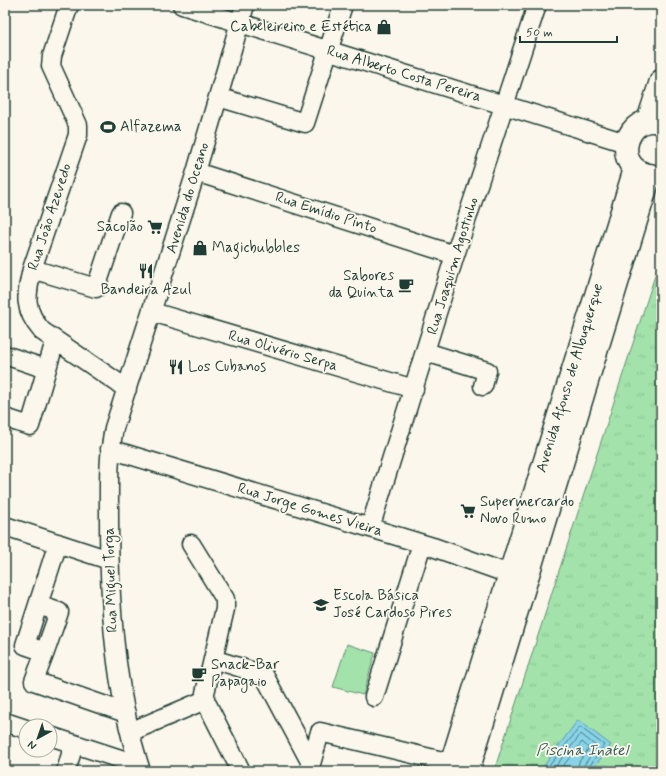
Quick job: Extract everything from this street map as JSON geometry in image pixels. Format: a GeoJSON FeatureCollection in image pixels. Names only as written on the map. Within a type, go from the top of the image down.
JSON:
{"type":"FeatureCollection","features":[{"type":"Feature","properties":{"kind":"main road"},"geometry":{"type":"LineString","coordinates":[[649,173],[629,161],[626,151],[626,143],[630,134],[639,125],[655,122],[661,81]]}},
{"type":"Feature","properties":{"kind":"main road","name":"Avenida Afonso de Albuquerque"},"geometry":{"type":"LineString","coordinates":[[456,768],[509,574],[649,173]]}},
{"type":"Feature","properties":{"kind":"main road","name":"Avenida Afonso de Albuquerque"},"geometry":{"type":"LineString","coordinates":[[456,768],[649,173]]}},
{"type":"Feature","properties":{"kind":"street","name":"Rua João Azevedo"},"geometry":{"type":"LineString","coordinates":[[69,5],[52,56],[51,66],[78,125],[78,135],[32,269],[27,290],[27,307],[32,320],[42,331],[127,389]]}},
{"type":"Feature","properties":{"kind":"street","name":"Rua Alberto Costa Pereira"},"geometry":{"type":"LineString","coordinates":[[182,5],[626,143]]}},
{"type":"Feature","properties":{"kind":"street","name":"Avenida do Oceano"},"geometry":{"type":"LineString","coordinates":[[127,389],[196,172],[246,5]]}},
{"type":"Feature","properties":{"kind":"street"},"geometry":{"type":"LineString","coordinates":[[218,97],[305,123],[343,5]]}},
{"type":"Feature","properties":{"kind":"street","name":"Rua Joaquim Agostinho"},"geometry":{"type":"LineString","coordinates":[[370,528],[455,255],[537,5]]}},
{"type":"Feature","properties":{"kind":"street","name":"Rua Emídio Pinto"},"geometry":{"type":"LineString","coordinates":[[196,172],[455,255]]}},
{"type":"Feature","properties":{"kind":"street"},"geometry":{"type":"LineString","coordinates":[[32,269],[96,288],[121,213]]}},
{"type":"Feature","properties":{"kind":"street","name":"Rua Olivério Serpa"},"geometry":{"type":"LineString","coordinates":[[152,312],[414,389]]}},
{"type":"Feature","properties":{"kind":"street"},"geometry":{"type":"LineString","coordinates":[[5,418],[30,426],[55,341]]}},
{"type":"Feature","properties":{"kind":"street"},"geometry":{"type":"LineString","coordinates":[[426,352],[487,372],[483,386]]}},
{"type":"Feature","properties":{"kind":"street"},"geometry":{"type":"LineString","coordinates":[[5,355],[46,370]]}},
{"type":"Feature","properties":{"kind":"street","name":"Rua Miguel Torga"},"geometry":{"type":"LineString","coordinates":[[127,389],[110,449],[109,560],[114,645],[130,732],[140,768]]}},
{"type":"Feature","properties":{"kind":"street","name":"Rua Jorge Gomes Vieira"},"geometry":{"type":"LineString","coordinates":[[110,449],[422,544],[509,574]]}},
{"type":"Feature","properties":{"kind":"street"},"geometry":{"type":"LineString","coordinates":[[5,526],[109,560]]}},
{"type":"Feature","properties":{"kind":"street"},"geometry":{"type":"LineString","coordinates":[[58,544],[25,645],[45,652],[34,681],[126,713]]}},
{"type":"Feature","properties":{"kind":"street"},"geometry":{"type":"LineString","coordinates":[[191,544],[225,598],[225,609],[205,693],[205,700],[241,771]]}},
{"type":"Feature","properties":{"kind":"street"},"geometry":{"type":"LineString","coordinates":[[374,698],[422,544]]}},
{"type":"Feature","properties":{"kind":"street"},"geometry":{"type":"LineString","coordinates":[[213,659],[264,675],[310,767]]}},
{"type":"Feature","properties":{"kind":"street"},"geometry":{"type":"LineString","coordinates":[[130,732],[205,700]]}},
{"type":"Feature","properties":{"kind":"street"},"geometry":{"type":"LineString","coordinates":[[5,722],[18,726]]}},
{"type":"Feature","properties":{"kind":"street"},"geometry":{"type":"LineString","coordinates":[[310,767],[320,732],[456,768]]}},
{"type":"Feature","properties":{"kind":"street"},"geometry":{"type":"LineString","coordinates":[[58,739],[140,768]]}},
{"type":"Feature","properties":{"kind":"street"},"geometry":{"type":"LineString","coordinates":[[66,771],[74,744]]}},
{"type":"Feature","properties":{"kind":"green space"},"geometry":{"type":"Polygon","coordinates":[[[661,257],[661,771],[494,771],[661,257]]]}},
{"type":"Feature","properties":{"kind":"green space"},"geometry":{"type":"Polygon","coordinates":[[[347,644],[375,653],[363,695],[333,687],[347,644]]]}},
{"type":"Feature","properties":{"kind":"water","name":"Piscina Inatel"},"geometry":{"type":"Polygon","coordinates":[[[578,720],[611,745],[591,771],[540,771],[578,720]]]}},
{"type":"Feature","properties":{"kind":"place","name":"Cabeleireiro e Estética"},"geometry":{"type":"Point","coordinates":[384,27]}},
{"type":"Feature","properties":{"kind":"place","name":"Alfazema"},"geometry":{"type":"Point","coordinates":[108,127]}},
{"type":"Feature","properties":{"kind":"place","name":"Sacolão"},"geometry":{"type":"Point","coordinates":[155,227]}},
{"type":"Feature","properties":{"kind":"place","name":"Magicbubbles"},"geometry":{"type":"Point","coordinates":[200,248]}},
{"type":"Feature","properties":{"kind":"place","name":"Bandeira Azul"},"geometry":{"type":"Point","coordinates":[146,271]}},
{"type":"Feature","properties":{"kind":"place","name":"Sabores da Quinta"},"geometry":{"type":"Point","coordinates":[406,285]}},
{"type":"Feature","properties":{"kind":"place","name":"Los Cubanos"},"geometry":{"type":"Point","coordinates":[176,367]}},
{"type":"Feature","properties":{"kind":"place","name":"Supermercardo Novo Rumo"},"geometry":{"type":"Point","coordinates":[468,511]}},
{"type":"Feature","properties":{"kind":"place","name":"Escola Básica José Cardoso Pires"},"geometry":{"type":"Point","coordinates":[321,605]}},
{"type":"Feature","properties":{"kind":"place","name":"Snack-Bar Papagaio"},"geometry":{"type":"Point","coordinates":[199,674]}}]}
